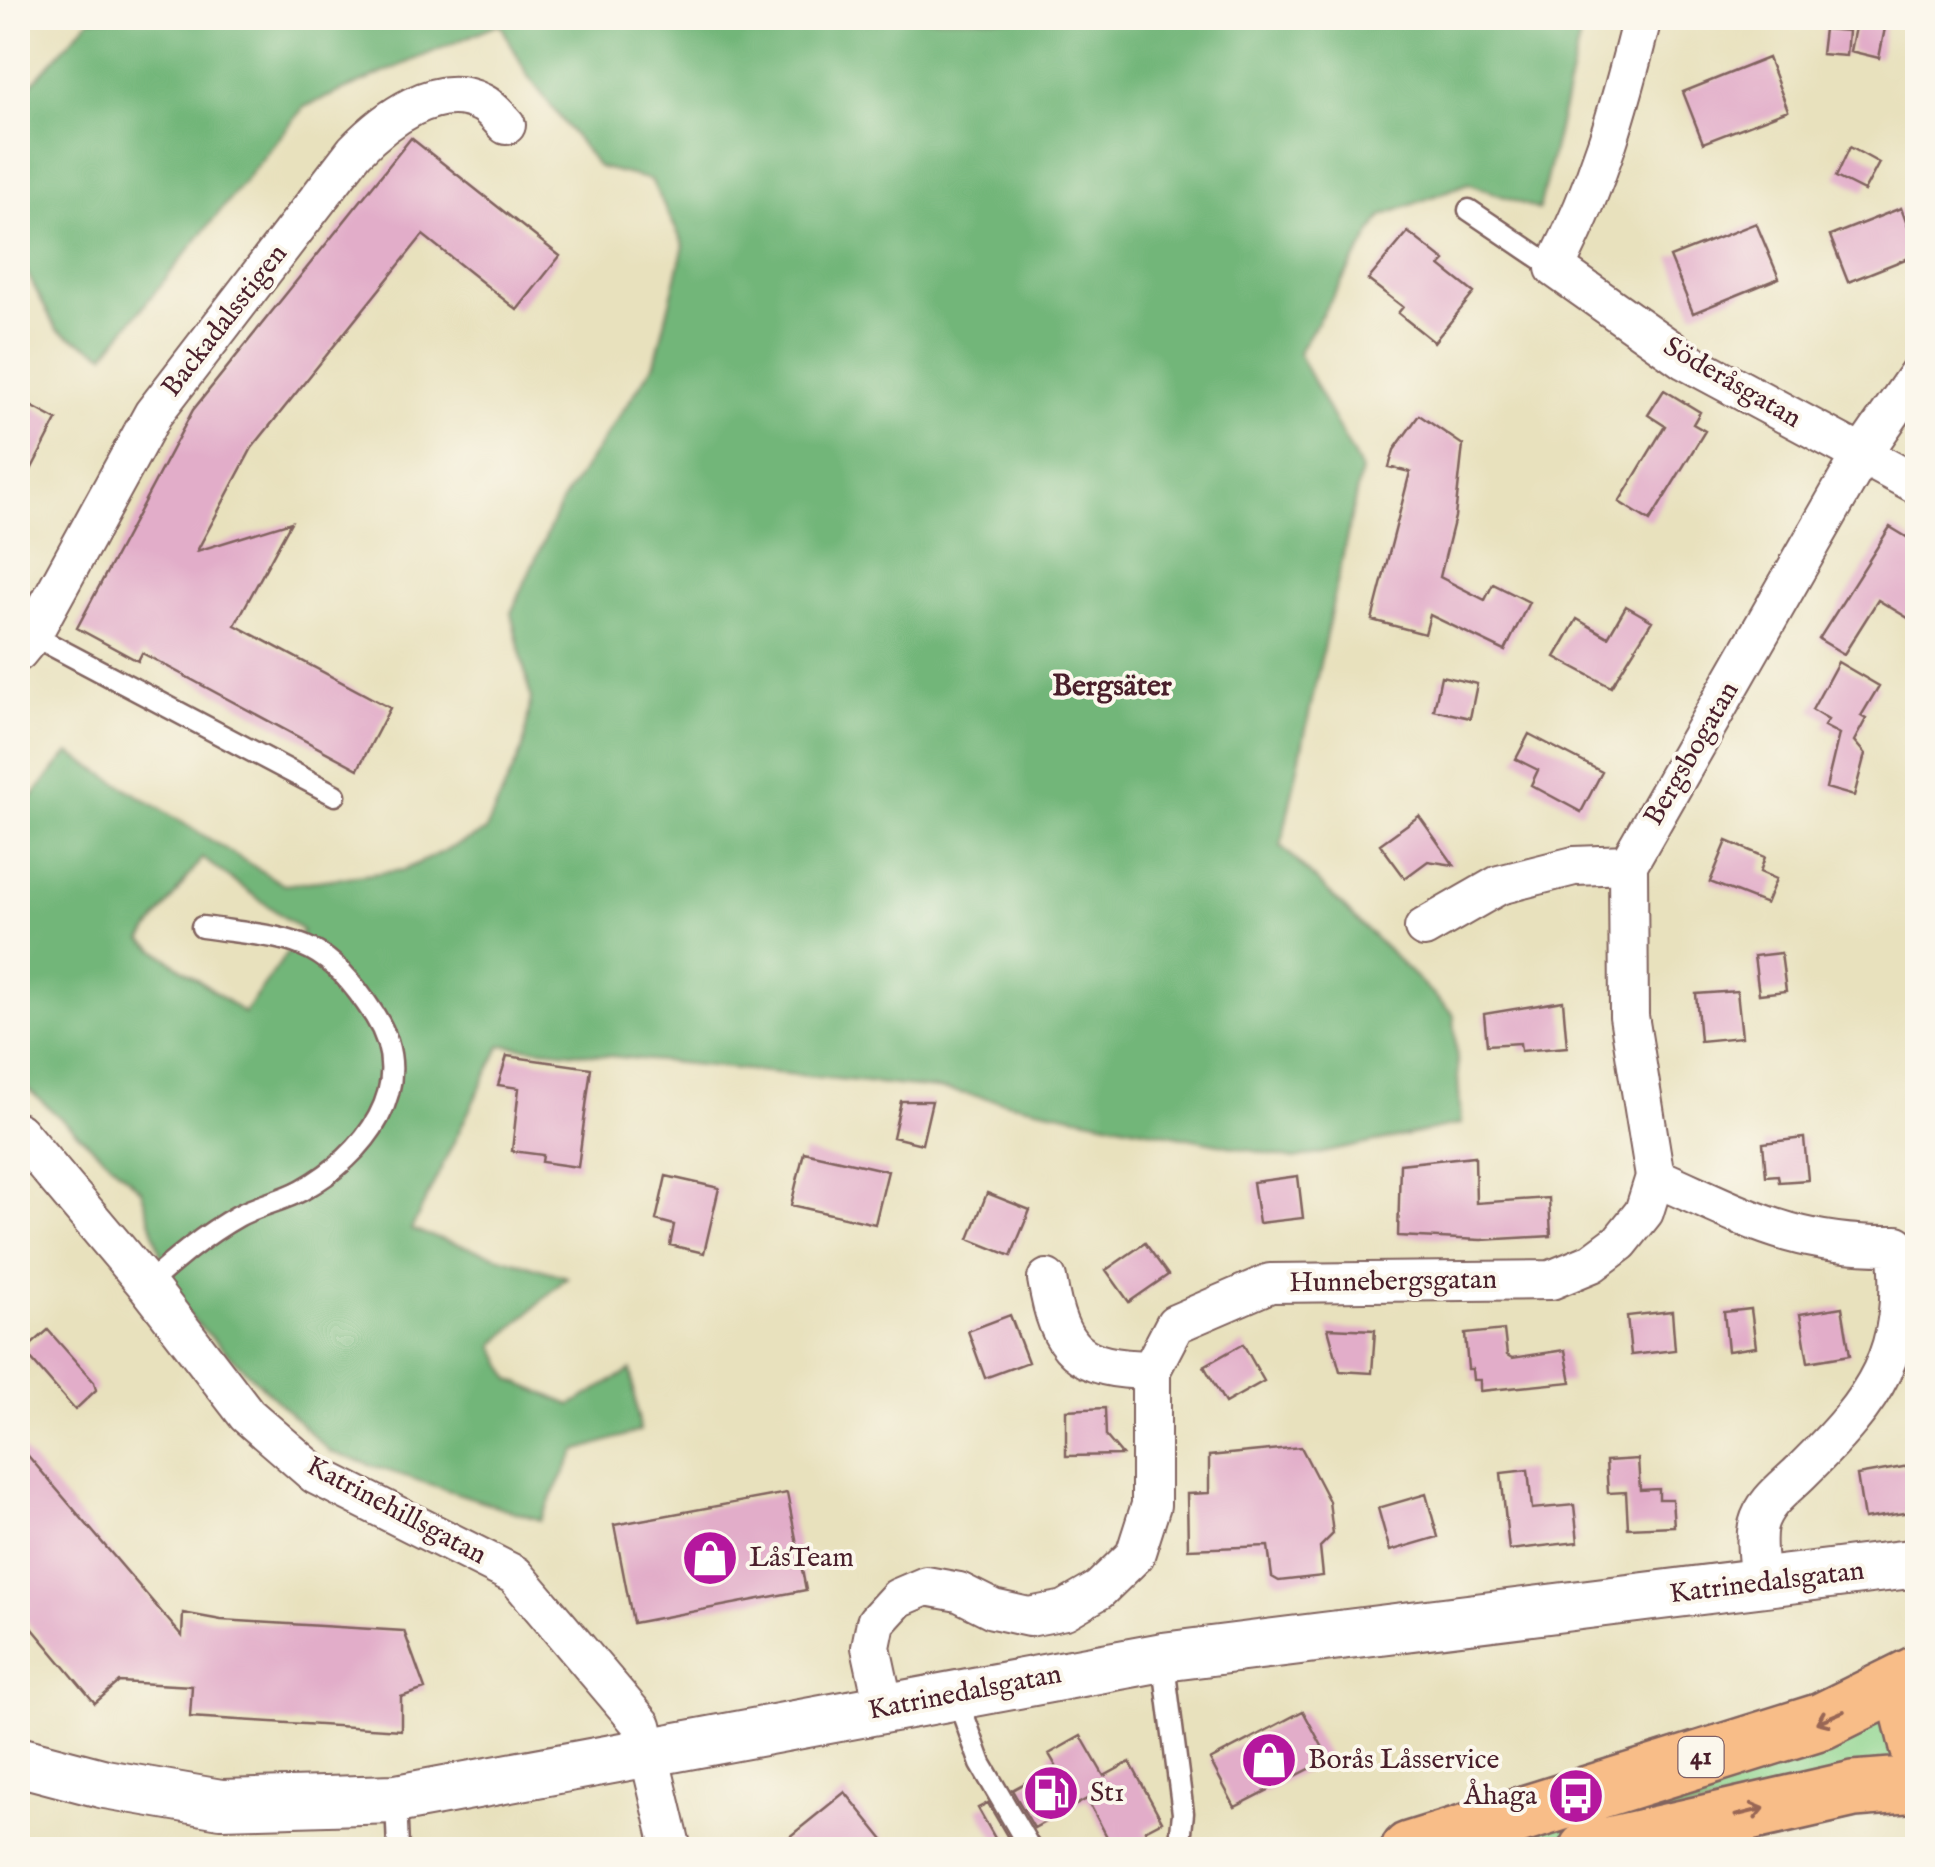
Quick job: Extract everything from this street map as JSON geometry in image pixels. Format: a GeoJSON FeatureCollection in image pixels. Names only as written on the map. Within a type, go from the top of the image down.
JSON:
{"type":"FeatureCollection","features":[{"type":"Feature","properties":{"kind":"main road","name":"41"},"geometry":{"type":"LineString","coordinates":[[1918,1674],[1908,1706],[1918,1747]]}},
{"type":"Feature","properties":{"kind":"main road","name":"41"},"geometry":{"type":"LineString","coordinates":[[1409,1850],[1822,1721],[1918,1674]]}},
{"type":"Feature","properties":{"kind":"main road","name":"41"},"geometry":{"type":"LineString","coordinates":[[1587,1850],[1854,1788],[1918,1784]]}},
{"type":"Feature","properties":{"kind":"street"},"geometry":{"type":"LineString","coordinates":[[1555,268],[1587,207],[1612,138],[1642,18]]}},
{"type":"Feature","properties":{"kind":"street","name":"Backadalsstigen"},"geometry":{"type":"LineString","coordinates":[[25,643],[153,414],[355,151],[382,123],[406,109],[453,96],[482,103],[506,124]]}},
{"type":"Feature","properties":{"kind":"street","name":"Söderåsgatan"},"geometry":{"type":"LineString","coordinates":[[1555,268],[1685,360],[1918,484]]}},
{"type":"Feature","properties":{"kind":"street","name":"Bergsbogatan"},"geometry":{"type":"LineString","coordinates":[[1628,864],[1861,456],[1918,374]]}},
{"type":"Feature","properties":{"kind":"street"},"geometry":{"type":"LineString","coordinates":[[1424,928],[1499,885],[1574,866],[1628,864],[1629,1016],[1655,1178],[1800,1239],[1850,1246],[1897,1245],[1903,1297],[1882,1373],[1873,1393],[1833,1440],[1766,1506],[1758,1527],[1760,1586]]}},
{"type":"Feature","properties":{"kind":"street","name":"Katrinehillsgatan"},"geometry":{"type":"LineString","coordinates":[[18,1132],[147,1285],[247,1414],[316,1475],[514,1575],[642,1725],[672,1850]]}},
{"type":"Feature","properties":{"kind":"street","name":"Hunnebergsgatan"},"geometry":{"type":"LineString","coordinates":[[884,1707],[871,1647],[876,1622],[898,1598],[926,1586],[959,1592],[993,1609],[1029,1618],[1065,1610],[1099,1590],[1135,1555],[1152,1504],[1151,1370],[1175,1324],[1270,1283],[1552,1280],[1592,1263],[1620,1242],[1644,1212],[1655,1178]]}},
{"type":"Feature","properties":{"kind":"street"},"geometry":{"type":"LineString","coordinates":[[1047,1278],[1064,1338],[1085,1360],[1110,1370],[1151,1370]]}},
{"type":"Feature","properties":{"kind":"street","name":"Katrinedalsgatan"},"geometry":{"type":"LineString","coordinates":[[18,1761],[105,1784],[221,1804],[396,1800],[1164,1657],[1760,1586],[1918,1563]]}},
{"type":"Feature","properties":{"kind":"lane"},"geometry":{"type":"LineString","coordinates":[[1469,210],[1555,268]]}},
{"type":"Feature","properties":{"kind":"lane"},"geometry":{"type":"LineString","coordinates":[[25,643],[335,795]]}},
{"type":"Feature","properties":{"kind":"lane"},"geometry":{"type":"LineString","coordinates":[[147,1285],[187,1248],[241,1214],[302,1190],[354,1152],[388,1108],[389,1066],[382,1028],[326,955],[294,940],[202,927]]}},
{"type":"Feature","properties":{"kind":"lane"},"geometry":{"type":"LineString","coordinates":[[1164,1657],[1183,1814],[1179,1850]]}},
{"type":"Feature","properties":{"kind":"lane"},"geometry":{"type":"LineString","coordinates":[[955,1693],[981,1764],[1031,1850]]}},
{"type":"Feature","properties":{"kind":"lane"},"geometry":{"type":"LineString","coordinates":[[396,1800],[398,1850]]}},
{"type":"Feature","properties":{"kind":"green space"},"geometry":{"type":"Polygon","coordinates":[[[91,18],[1584,18],[1539,210],[1468,183],[1382,216],[1298,353],[1361,470],[1281,846],[1454,1015],[1461,1124],[1294,1159],[946,1090],[501,1045],[411,1230],[567,1277],[494,1345],[511,1380],[571,1405],[631,1370],[640,1431],[576,1451],[540,1520],[330,1452],[175,1302],[141,1190],[18,1080],[18,813],[69,753],[284,885],[404,870],[485,832],[523,748],[531,698],[511,613],[562,501],[655,363],[684,245],[651,180],[598,167],[528,76],[500,23],[304,107],[105,354],[57,330],[18,256],[18,99],[91,18]],[[202,858],[142,940],[244,1013],[303,931],[202,858]]]}},
{"type":"Feature","properties":{"kind":"green space"},"geometry":{"type":"Polygon","coordinates":[[[1889,1717],[1908,1763],[1509,1849],[1465,1850],[1889,1717]]]}},
{"type":"Feature","properties":{"kind":"building"},"geometry":{"type":"Polygon","coordinates":[[[1857,18],[1887,18],[1879,58],[1850,51],[1857,18]]]}},
{"type":"Feature","properties":{"kind":"building"},"geometry":{"type":"Polygon","coordinates":[[[1824,29],[1848,31],[1846,56],[1821,54],[1824,29]]]}},
{"type":"Feature","properties":{"kind":"building"},"geometry":{"type":"Polygon","coordinates":[[[1768,58],[1788,110],[1703,143],[1683,92],[1768,58]]]}},
{"type":"Feature","properties":{"kind":"building"},"geometry":{"type":"Polygon","coordinates":[[[411,138],[560,256],[517,310],[423,235],[252,448],[197,551],[291,522],[235,625],[390,708],[358,769],[142,653],[138,661],[77,628],[193,410],[411,138]]]}},
{"type":"Feature","properties":{"kind":"building"},"geometry":{"type":"Polygon","coordinates":[[[1850,147],[1879,163],[1864,191],[1836,177],[1850,147]]]}},
{"type":"Feature","properties":{"kind":"building"},"geometry":{"type":"Polygon","coordinates":[[[1901,208],[1918,254],[1848,282],[1830,236],[1901,208]]]}},
{"type":"Feature","properties":{"kind":"building"},"geometry":{"type":"Polygon","coordinates":[[[1756,223],[1779,278],[1693,313],[1670,257],[1756,223]]]}},
{"type":"Feature","properties":{"kind":"building"},"geometry":{"type":"Polygon","coordinates":[[[1408,232],[1445,261],[1440,266],[1474,293],[1434,342],[1398,313],[1403,307],[1368,280],[1408,232]]]}},
{"type":"Feature","properties":{"kind":"building"},"geometry":{"type":"Polygon","coordinates":[[[1664,390],[1700,412],[1693,424],[1705,431],[1650,521],[1619,502],[1665,426],[1648,415],[1664,390]]]}},
{"type":"Feature","properties":{"kind":"building"},"geometry":{"type":"Polygon","coordinates":[[[31,406],[57,420],[18,495],[18,430],[31,406]]]}},
{"type":"Feature","properties":{"kind":"building"},"geometry":{"type":"Polygon","coordinates":[[[1419,415],[1463,445],[1455,517],[1440,577],[1485,600],[1493,584],[1529,602],[1505,651],[1430,615],[1425,634],[1372,620],[1410,472],[1389,467],[1394,450],[1419,415]]]}},
{"type":"Feature","properties":{"kind":"building"},"geometry":{"type":"Polygon","coordinates":[[[1890,527],[1918,544],[1918,624],[1878,600],[1844,654],[1819,639],[1890,527]]]}},
{"type":"Feature","properties":{"kind":"building"},"geometry":{"type":"Polygon","coordinates":[[[1626,606],[1652,621],[1611,687],[1555,657],[1577,619],[1608,637],[1626,606]]]}},
{"type":"Feature","properties":{"kind":"building"},"geometry":{"type":"Polygon","coordinates":[[[1838,662],[1879,686],[1861,716],[1866,719],[1854,741],[1865,754],[1854,796],[1826,788],[1839,734],[1824,726],[1828,720],[1812,710],[1838,662]]]}},
{"type":"Feature","properties":{"kind":"building"},"geometry":{"type":"Polygon","coordinates":[[[1441,676],[1477,684],[1470,718],[1434,710],[1441,676]]]}},
{"type":"Feature","properties":{"kind":"building"},"geometry":{"type":"Polygon","coordinates":[[[1529,734],[1602,772],[1581,812],[1531,785],[1538,770],[1516,759],[1529,734]]]}},
{"type":"Feature","properties":{"kind":"building"},"geometry":{"type":"Polygon","coordinates":[[[1419,816],[1454,865],[1428,861],[1405,878],[1380,844],[1419,816]]]}},
{"type":"Feature","properties":{"kind":"building"},"geometry":{"type":"Polygon","coordinates":[[[1727,841],[1765,857],[1760,872],[1776,879],[1766,904],[1710,882],[1727,841]]]}},
{"type":"Feature","properties":{"kind":"building"},"geometry":{"type":"Polygon","coordinates":[[[1781,953],[1786,991],[1759,994],[1754,956],[1781,953]]]}},
{"type":"Feature","properties":{"kind":"building"},"geometry":{"type":"Polygon","coordinates":[[[1737,991],[1742,1037],[1700,1041],[1696,994],[1737,991]]]}},
{"type":"Feature","properties":{"kind":"building"},"geometry":{"type":"Polygon","coordinates":[[[1563,1001],[1567,1047],[1521,1051],[1520,1043],[1487,1045],[1484,1014],[1563,1001]]]}},
{"type":"Feature","properties":{"kind":"building"},"geometry":{"type":"Polygon","coordinates":[[[507,1056],[591,1068],[578,1167],[542,1162],[543,1155],[512,1151],[519,1088],[498,1085],[507,1056]]]}},
{"type":"Feature","properties":{"kind":"building"},"geometry":{"type":"Polygon","coordinates":[[[901,1101],[932,1101],[922,1144],[893,1137],[901,1101]]]}},
{"type":"Feature","properties":{"kind":"building"},"geometry":{"type":"Polygon","coordinates":[[[1804,1138],[1808,1180],[1779,1182],[1778,1175],[1766,1176],[1763,1143],[1804,1138]]]}},
{"type":"Feature","properties":{"kind":"building"},"geometry":{"type":"Polygon","coordinates":[[[804,1152],[888,1171],[875,1224],[791,1205],[804,1152]]]}},
{"type":"Feature","properties":{"kind":"building"},"geometry":{"type":"Polygon","coordinates":[[[1475,1156],[1476,1203],[1549,1198],[1551,1236],[1481,1240],[1398,1236],[1400,1164],[1475,1156]]]}},
{"type":"Feature","properties":{"kind":"building"},"geometry":{"type":"Polygon","coordinates":[[[666,1176],[719,1188],[704,1253],[670,1245],[674,1225],[656,1220],[666,1176]]]}},
{"type":"Feature","properties":{"kind":"building"},"geometry":{"type":"Polygon","coordinates":[[[1298,1176],[1303,1218],[1259,1223],[1253,1182],[1298,1176]]]}},
{"type":"Feature","properties":{"kind":"building"},"geometry":{"type":"Polygon","coordinates":[[[987,1193],[1030,1210],[1011,1256],[969,1239],[987,1193]]]}},
{"type":"Feature","properties":{"kind":"building"},"geometry":{"type":"Polygon","coordinates":[[[1145,1243],[1168,1275],[1129,1302],[1106,1270],[1145,1243]]]}},
{"type":"Feature","properties":{"kind":"building"},"geometry":{"type":"Polygon","coordinates":[[[1842,1307],[1850,1355],[1808,1362],[1800,1314],[1842,1307]]]}},
{"type":"Feature","properties":{"kind":"building"},"geometry":{"type":"Polygon","coordinates":[[[1751,1309],[1756,1347],[1728,1351],[1724,1312],[1751,1309]]]}},
{"type":"Feature","properties":{"kind":"building"},"geometry":{"type":"Polygon","coordinates":[[[1672,1311],[1675,1350],[1631,1355],[1627,1316],[1672,1311]]]}},
{"type":"Feature","properties":{"kind":"building"},"geometry":{"type":"Polygon","coordinates":[[[1010,1315],[1028,1362],[985,1378],[968,1331],[1010,1315]]]}},
{"type":"Feature","properties":{"kind":"building"},"geometry":{"type":"Polygon","coordinates":[[[1328,1328],[1375,1330],[1372,1373],[1340,1371],[1328,1328]]]}},
{"type":"Feature","properties":{"kind":"building"},"geometry":{"type":"Polygon","coordinates":[[[48,1330],[94,1382],[96,1390],[75,1410],[24,1351],[48,1330]]]}},
{"type":"Feature","properties":{"kind":"building"},"geometry":{"type":"Polygon","coordinates":[[[1504,1330],[1507,1355],[1512,1358],[1565,1350],[1571,1382],[1480,1391],[1480,1380],[1473,1380],[1472,1369],[1468,1369],[1465,1334],[1504,1330]]]}},
{"type":"Feature","properties":{"kind":"building"},"geometry":{"type":"Polygon","coordinates":[[[1243,1344],[1264,1381],[1225,1403],[1204,1366],[1243,1344]]]}},
{"type":"Feature","properties":{"kind":"building"},"geometry":{"type":"Polygon","coordinates":[[[1105,1408],[1106,1436],[1122,1455],[1066,1456],[1066,1410],[1105,1408]]]}},
{"type":"Feature","properties":{"kind":"building"},"geometry":{"type":"Polygon","coordinates":[[[18,1444],[182,1636],[183,1613],[221,1620],[404,1631],[425,1689],[401,1697],[401,1730],[190,1717],[192,1686],[119,1682],[95,1703],[18,1611],[18,1444]]]}},
{"type":"Feature","properties":{"kind":"building"},"geometry":{"type":"Polygon","coordinates":[[[1301,1447],[1329,1501],[1333,1534],[1320,1547],[1323,1576],[1279,1581],[1272,1577],[1268,1546],[1188,1549],[1187,1494],[1209,1493],[1209,1456],[1301,1447]]]}},
{"type":"Feature","properties":{"kind":"building"},"geometry":{"type":"Polygon","coordinates":[[[1638,1459],[1640,1490],[1659,1489],[1659,1499],[1672,1499],[1674,1526],[1628,1528],[1626,1492],[1608,1493],[1606,1461],[1638,1459]]]}},
{"type":"Feature","properties":{"kind":"building"},"geometry":{"type":"Polygon","coordinates":[[[1909,1466],[1917,1511],[1864,1519],[1857,1475],[1909,1466]]]}},
{"type":"Feature","properties":{"kind":"building"},"geometry":{"type":"Polygon","coordinates":[[[1528,1470],[1532,1509],[1574,1505],[1578,1542],[1509,1550],[1501,1473],[1528,1470]]]}},
{"type":"Feature","properties":{"kind":"building","name":"LåsTeam"},"geometry":{"type":"Polygon","coordinates":[[[787,1493],[806,1590],[633,1623],[614,1525],[787,1493]]]}},
{"type":"Feature","properties":{"kind":"building"},"geometry":{"type":"Polygon","coordinates":[[[1426,1494],[1438,1537],[1390,1551],[1378,1508],[1426,1494]]]}},
{"type":"Feature","properties":{"kind":"building","name":"Borås Låsservice"},"geometry":{"type":"Polygon","coordinates":[[[1303,1711],[1329,1759],[1235,1807],[1210,1760],[1303,1711]]]}},
{"type":"Feature","properties":{"kind":"building"},"geometry":{"type":"Polygon","coordinates":[[[1081,1736],[1104,1776],[1130,1762],[1162,1821],[1145,1830],[1155,1850],[1114,1850],[1087,1799],[1034,1828],[1012,1790],[1056,1766],[1049,1754],[1081,1736]]]}},
{"type":"Feature","properties":{"kind":"building"},"geometry":{"type":"Polygon","coordinates":[[[845,1792],[892,1850],[773,1850],[845,1792]]]}},
{"type":"Feature","properties":{"kind":"building"},"geometry":{"type":"Polygon","coordinates":[[[988,1803],[1010,1841],[1000,1847],[978,1808],[988,1803]]]}},
{"type":"Feature","properties":{"kind":"place","name":"LåsTeam"},"geometry":{"type":"Point","coordinates":[710,1558]}},
{"type":"Feature","properties":{"kind":"place","name":"Borås Låsservice"},"geometry":{"type":"Point","coordinates":[1269,1760]}},
{"type":"Feature","properties":{"kind":"place","name":"St1"},"geometry":{"type":"Point","coordinates":[1051,1793]}},
{"type":"Feature","properties":{"kind":"place","name":"Åhaga"},"geometry":{"type":"Point","coordinates":[1576,1796]}},
{"type":"Feature","properties":{"kind":"district","name":"Bergsäter"},"geometry":{"type":"Point","coordinates":[1112,687]}}]}
